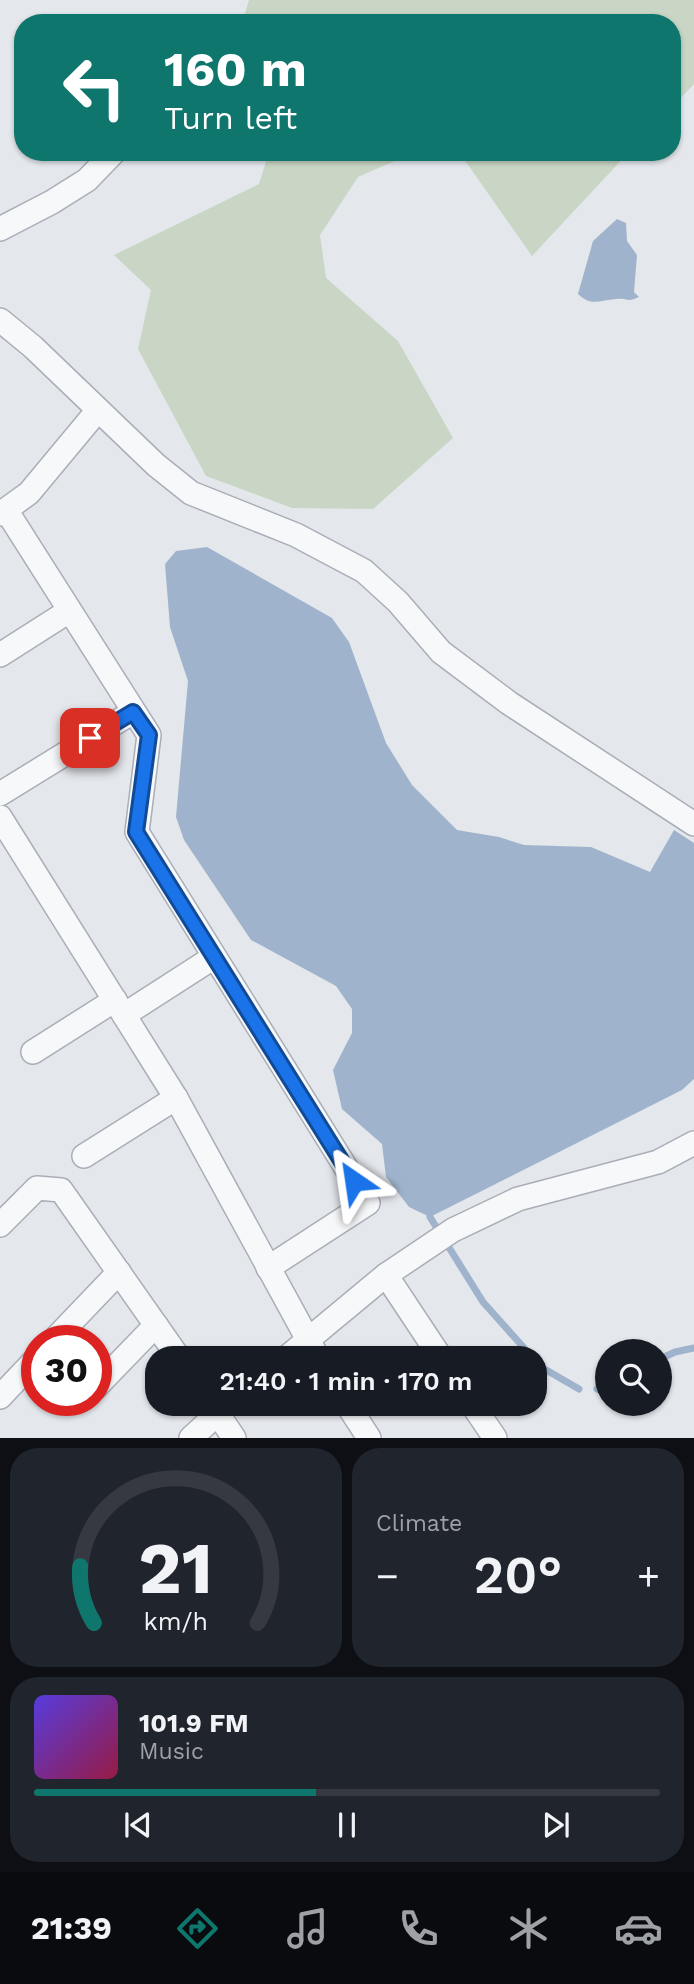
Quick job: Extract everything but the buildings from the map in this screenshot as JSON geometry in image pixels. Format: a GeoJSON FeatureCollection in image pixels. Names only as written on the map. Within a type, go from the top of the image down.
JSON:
{"type":"FeatureCollection","features":[{"type":"Feature","properties":{"kind":"street"},"geometry":{"type":"LineString","coordinates":[[0,229],[87,180],[105,161]]}},
{"type":"Feature","properties":{"kind":"street"},"geometry":{"type":"LineString","coordinates":[[0,320],[33,347],[156,465],[191,493],[296,535],[364,571],[398,603],[441,652],[509,703],[694,824]]}},
{"type":"Feature","properties":{"kind":"street"},"geometry":{"type":"LineString","coordinates":[[98,410],[29,493],[3,512],[149,735],[136,832],[368,1203],[268,1268]]}},
{"type":"Feature","properties":{"kind":"street"},"geometry":{"type":"LineString","coordinates":[[0,655],[69,611]]}},
{"type":"Feature","properties":{"kind":"street"},"geometry":{"type":"LineString","coordinates":[[2,790],[133,712]]}},
{"type":"Feature","properties":{"kind":"street"},"geometry":{"type":"LineString","coordinates":[[0,817],[176,1098],[310,1346]]}},
{"type":"Feature","properties":{"kind":"street"},"geometry":{"type":"LineString","coordinates":[[33,1052],[214,957]]}},
{"type":"Feature","properties":{"kind":"street"},"geometry":{"type":"LineString","coordinates":[[84,1156],[176,1098]]}},
{"type":"Feature","properties":{"kind":"street"},"geometry":{"type":"LineString","coordinates":[[316,1346],[386,1275],[453,1230],[518,1199],[658,1162],[694,1143]]}},
{"type":"Feature","properties":{"kind":"street"},"geometry":{"type":"LineString","coordinates":[[0,1225],[37,1188],[61,1190],[171,1346]]}},
{"type":"Feature","properties":{"kind":"street"},"geometry":{"type":"LineString","coordinates":[[68,1325],[119,1272]]}},
{"type":"Feature","properties":{"kind":"street"},"geometry":{"type":"LineString","coordinates":[[386,1275],[433,1346]]}},
{"type":"Feature","properties":{"kind":"street"},"geometry":{"type":"LineString","coordinates":[[112,1370],[156,1325]]}},
{"type":"Feature","properties":{"kind":"street"},"geometry":{"type":"LineString","coordinates":[[0,1397],[21,1375]]}},
{"type":"Feature","properties":{"kind":"street"},"geometry":{"type":"LineString","coordinates":[[191,1438],[210,1416]]}},
{"type":"Feature","properties":{"kind":"street"},"geometry":{"type":"LineString","coordinates":[[223,1416],[234,1438]]}},
{"type":"Feature","properties":{"kind":"street"},"geometry":{"type":"LineString","coordinates":[[355,1416],[369,1438]]}},
{"type":"Feature","properties":{"kind":"street"},"geometry":{"type":"LineString","coordinates":[[480,1416],[495,1438]]}},
{"type":"Feature","properties":{"kind":"green space"},"geometry":{"type":"Polygon","coordinates":[[[249,0],[694,0],[694,84],[681,98],[681,14],[245,14],[249,0]]]}},
{"type":"Feature","properties":{"kind":"green space"},"geometry":{"type":"Polygon","coordinates":[[[266,161],[394,161],[358,177],[320,235],[326,278],[398,341],[453,438],[373,509],[292,508],[206,476],[138,349],[151,290],[114,255],[259,184],[266,161]]]}},
{"type":"Feature","properties":{"kind":"green space"},"geometry":{"type":"Polygon","coordinates":[[[465,161],[621,161],[532,256],[465,161]]]}},
{"type":"Feature","properties":{"kind":"water"},"geometry":{"type":"Polygon","coordinates":[[[617,219],[626,223],[627,241],[637,255],[634,292],[639,297],[596,302],[587,300],[578,294],[593,241],[617,219]]]}},
{"type":"Feature","properties":{"kind":"water"},"geometry":{"type":"Polygon","coordinates":[[[207,547],[332,618],[349,642],[386,743],[412,785],[457,830],[499,837],[524,845],[591,847],[650,872],[674,830],[694,843],[694,1079],[682,1090],[430,1217],[409,1207],[386,1177],[382,1144],[342,1109],[333,1070],[352,1033],[352,1009],[336,986],[251,940],[184,840],[176,817],[188,681],[170,627],[165,564],[176,551],[207,547]]]}},
{"type":"Feature","properties":{"kind":"waterway"},"geometry":{"type":"LineString","coordinates":[[430,1217],[483,1302],[522,1346]]}},
{"type":"Feature","properties":{"kind":"waterway"},"geometry":{"type":"LineString","coordinates":[[672,1353],[694,1348]]}},
{"type":"Feature","properties":{"kind":"waterway"},"geometry":{"type":"LineString","coordinates":[[547,1370],[579,1389]]}},
{"type":"Feature","properties":{"kind":"route"},"geometry":{"type":"LineString","coordinates":[[90,738],[133,712],[149,735],[136,832],[354,1181]]}}]}
